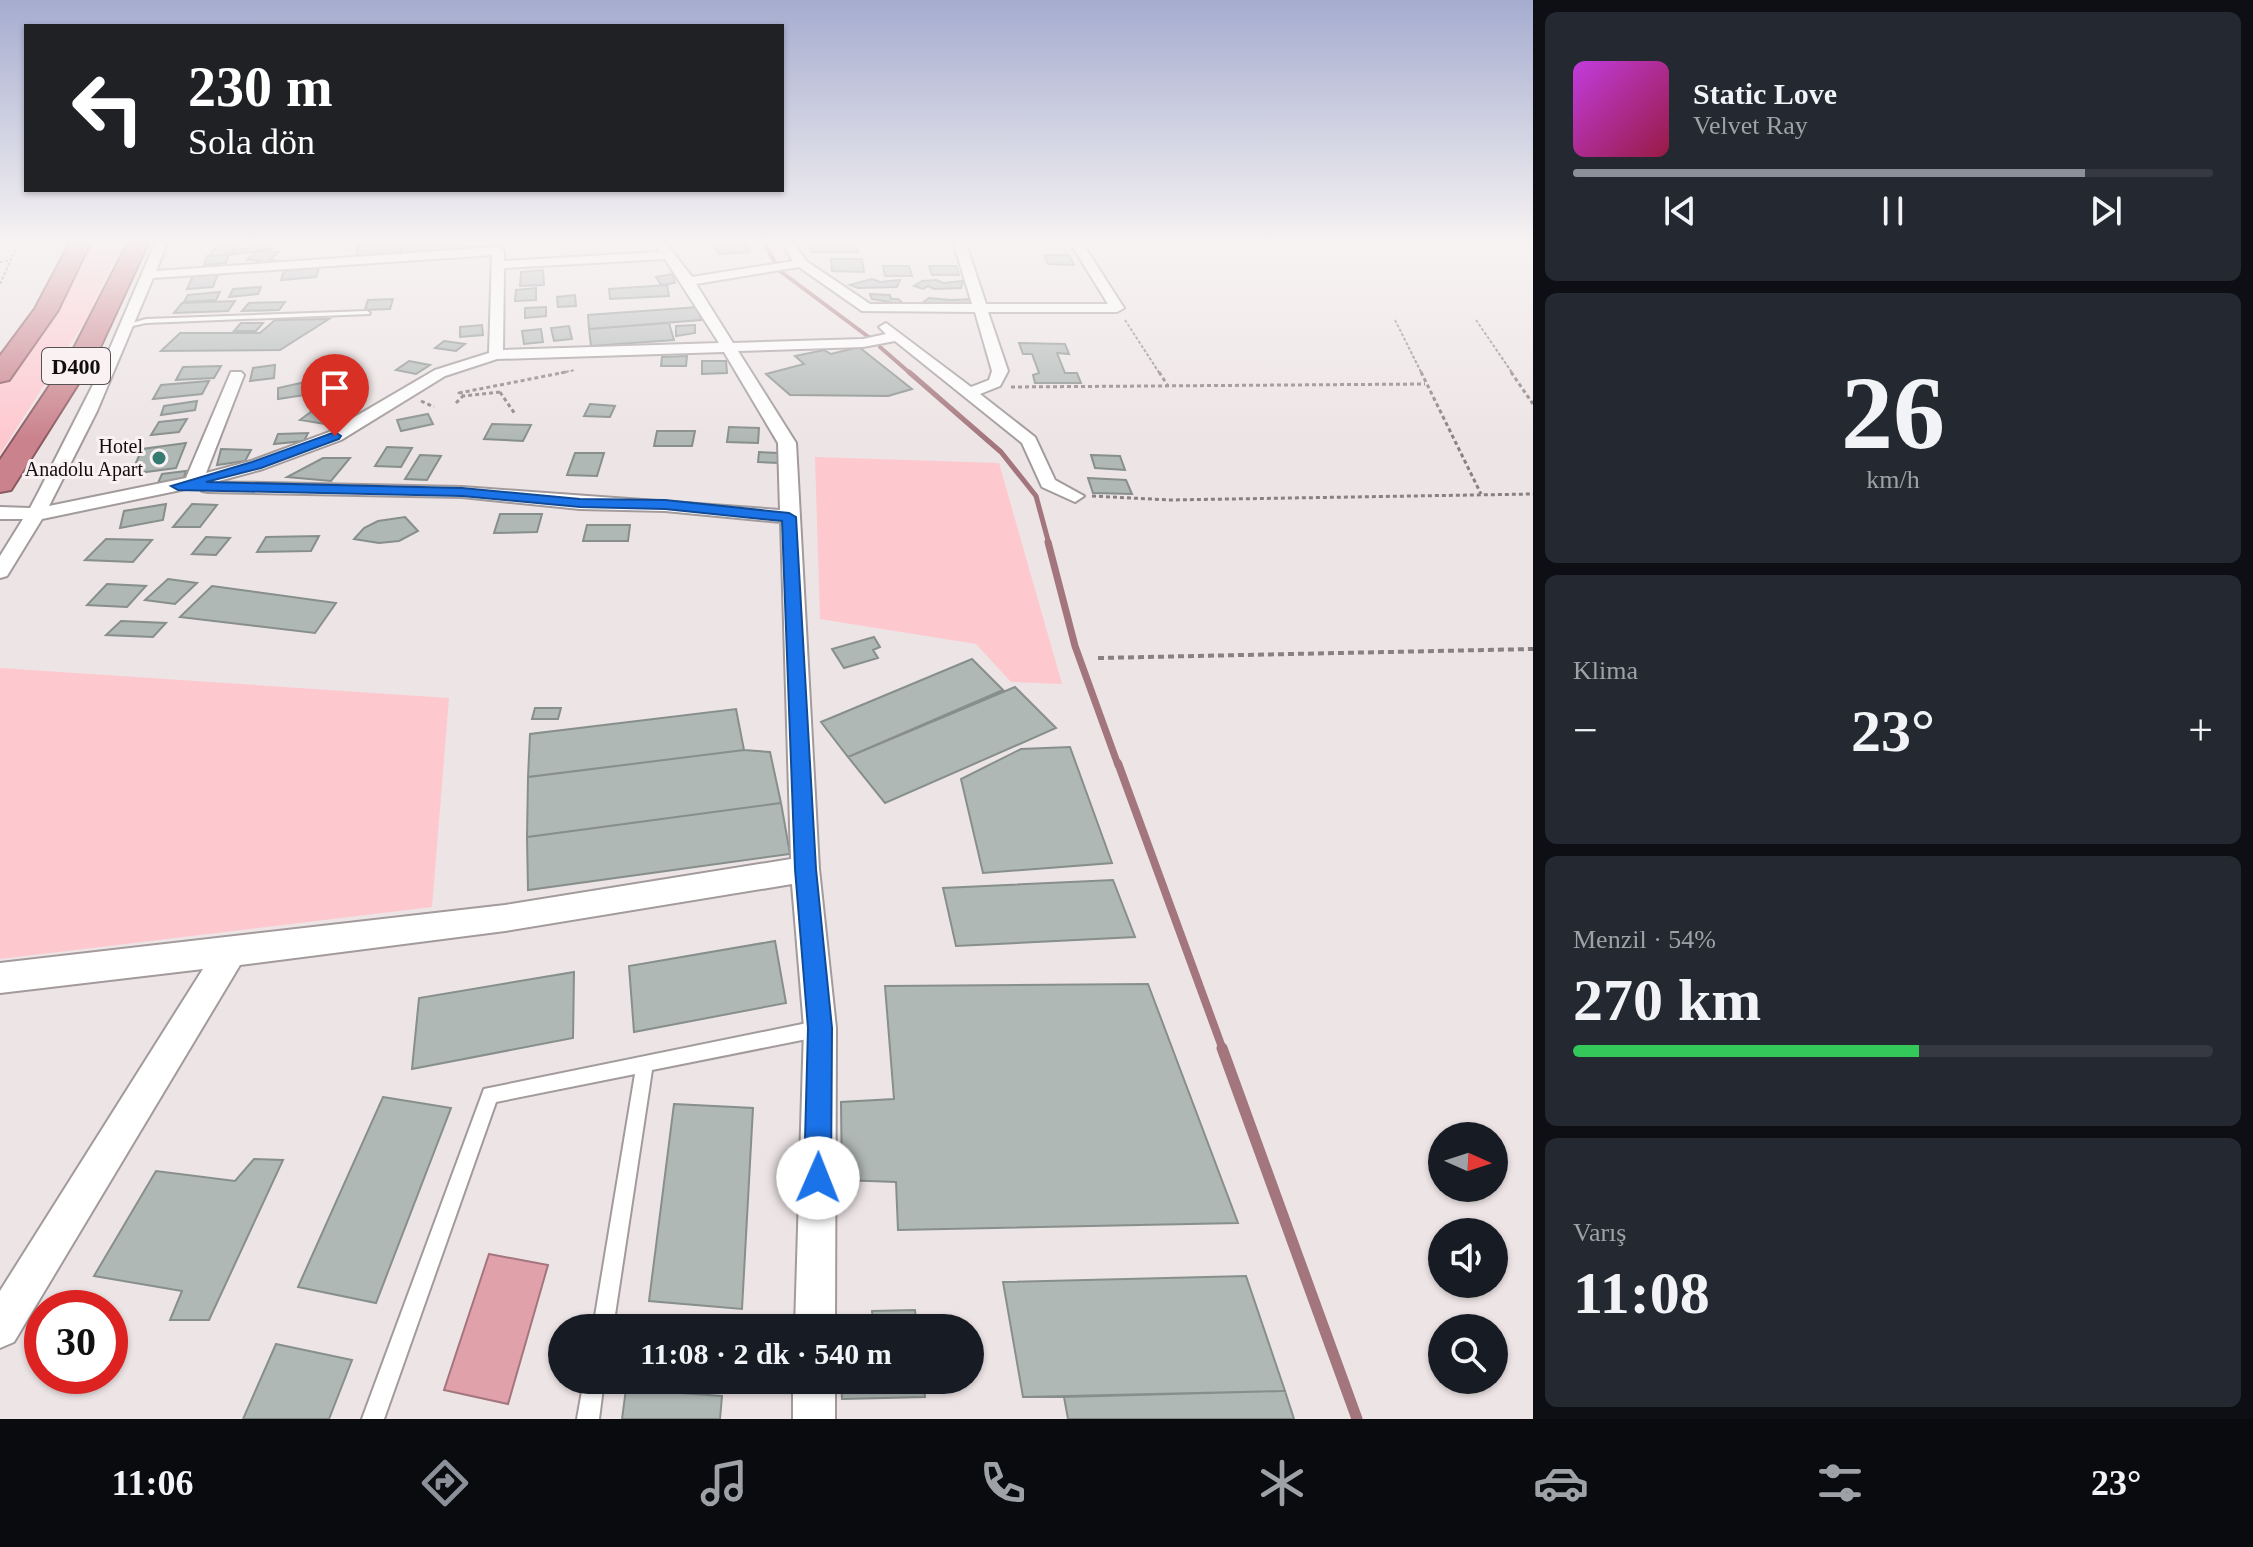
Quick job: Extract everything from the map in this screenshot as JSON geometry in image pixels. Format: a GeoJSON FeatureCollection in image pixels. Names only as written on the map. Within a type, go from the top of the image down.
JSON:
{"type":"FeatureCollection","features":[{"type":"Feature","properties":{"kind":"highway","name":"D400"},"geometry":{"type":"LineString","coordinates":[[0,374],[47,307]]}},
{"type":"Feature","properties":{"kind":"highway","name":"D400"},"geometry":{"type":"LineString","coordinates":[[0,483],[84,354],[107,307]]}},
{"type":"Feature","properties":{"kind":"street"},"geometry":{"type":"LineString","coordinates":[[0,572],[39,514],[135,307]]}},
{"type":"Feature","properties":{"kind":"street"},"geometry":{"type":"LineString","coordinates":[[496,355],[497,307]]}},
{"type":"Feature","properties":{"kind":"street"},"geometry":{"type":"LineString","coordinates":[[704,307],[787,443],[805,869],[820,1028],[815,1314]]}},
{"type":"Feature","properties":{"kind":"street"},"geometry":{"type":"LineString","coordinates":[[867,308],[1117,308]]}},
{"type":"Feature","properties":{"kind":"street"},"geometry":{"type":"LineString","coordinates":[[867,308],[890,339],[970,393],[1029,441],[1048,483],[1075,496]]}},
{"type":"Feature","properties":{"kind":"street"},"geometry":{"type":"LineString","coordinates":[[970,393],[995,383],[1000,371],[980,308]]}},
{"type":"Feature","properties":{"kind":"street"},"geometry":{"type":"LineString","coordinates":[[0,513],[39,514],[186,484],[257,465],[335,436],[440,373],[496,355],[863,343],[890,339]]}},
{"type":"Feature","properties":{"kind":"street"},"geometry":{"type":"LineString","coordinates":[[186,484],[236,375]]}},
{"type":"Feature","properties":{"kind":"street"},"geometry":{"type":"LineString","coordinates":[[186,484],[462,492],[580,503],[665,505],[789,517]]}},
{"type":"Feature","properties":{"kind":"street"},"geometry":{"type":"LineString","coordinates":[[0,532],[39,514]]}},
{"type":"Feature","properties":{"kind":"street"},"geometry":{"type":"LineString","coordinates":[[0,978],[231,952],[688,891],[805,869]]}},
{"type":"Feature","properties":{"kind":"street"},"geometry":{"type":"LineString","coordinates":[[0,1328],[231,952]]}},
{"type":"Feature","properties":{"kind":"street"},"geometry":{"type":"LineString","coordinates":[[814,1394],[814,1419]]}},
{"type":"Feature","properties":{"kind":"lane"},"geometry":{"type":"LineString","coordinates":[[128,325],[146,321],[367,313]]}},
{"type":"Feature","properties":{"kind":"lane"},"geometry":{"type":"LineString","coordinates":[[373,1419],[490,1095],[820,1028]]}},
{"type":"Feature","properties":{"kind":"lane"},"geometry":{"type":"LineString","coordinates":[[605,1314],[645,1064]]}},
{"type":"Feature","properties":{"kind":"lane"},"geometry":{"type":"LineString","coordinates":[[588,1419],[592,1394]]}},
{"type":"Feature","properties":{"kind":"path"},"geometry":{"type":"LineString","coordinates":[[1117,308],[1168,387]]}},
{"type":"Feature","properties":{"kind":"path"},"geometry":{"type":"LineString","coordinates":[[1395,320],[1481,494]]}},
{"type":"Feature","properties":{"kind":"path"},"geometry":{"type":"LineString","coordinates":[[1476,320],[1533,404]]}},
{"type":"Feature","properties":{"kind":"path"},"geometry":{"type":"LineString","coordinates":[[463,396],[459,393],[466,390],[575,370]]}},
{"type":"Feature","properties":{"kind":"path"},"geometry":{"type":"LineString","coordinates":[[995,383],[1034,389],[1425,384]]}},
{"type":"Feature","properties":{"kind":"path"},"geometry":{"type":"LineString","coordinates":[[495,385],[515,414]]}},
{"type":"Feature","properties":{"kind":"path"},"geometry":{"type":"LineString","coordinates":[[456,403],[463,396],[500,392]]}},
{"type":"Feature","properties":{"kind":"path"},"geometry":{"type":"LineString","coordinates":[[430,395],[420,401],[434,407]]}},
{"type":"Feature","properties":{"kind":"path"},"geometry":{"type":"LineString","coordinates":[[1075,496],[1143,496],[1170,500],[1533,494]]}},
{"type":"Feature","properties":{"kind":"path"},"geometry":{"type":"LineString","coordinates":[[1098,658],[1533,649]]}},
{"type":"Feature","properties":{"kind":"shaded area"},"geometry":{"type":"Polygon","coordinates":[[[49,307],[92,307],[0,454],[0,384],[49,307]]]}},
{"type":"Feature","properties":{"kind":"shaded area"},"geometry":{"type":"Polygon","coordinates":[[[815,457],[999,463],[1062,684],[1011,682],[976,644],[820,619],[815,457]]]}},
{"type":"Feature","properties":{"kind":"shaded area"},"geometry":{"type":"Polygon","coordinates":[[[0,668],[449,698],[432,907],[0,959],[0,668]]]}},
{"type":"Feature","properties":{"kind":"shaded area"},"geometry":{"type":"Polygon","coordinates":[[[489,1254],[548,1265],[508,1404],[444,1390],[489,1254]]]}},
{"type":"Feature","properties":{"kind":"building"},"geometry":{"type":"Polygon","coordinates":[[[179,307],[231,307],[228,311],[174,313],[179,307]]]}},
{"type":"Feature","properties":{"kind":"building"},"geometry":{"type":"Polygon","coordinates":[[[245,307],[281,307],[279,310],[242,311],[245,307]]]}},
{"type":"Feature","properties":{"kind":"building"},"geometry":{"type":"Polygon","coordinates":[[[366,307],[391,307],[390,309],[365,310],[366,307]]]}},
{"type":"Feature","properties":{"kind":"building"},"geometry":{"type":"Polygon","coordinates":[[[546,307],[546,316],[525,318],[525,308],[546,307]]]}},
{"type":"Feature","properties":{"kind":"building"},"geometry":{"type":"Polygon","coordinates":[[[698,307],[701,320],[589,329],[588,315],[698,307]]]}},
{"type":"Feature","properties":{"kind":"building"},"geometry":{"type":"Polygon","coordinates":[[[329,319],[280,350],[161,351],[180,333],[260,333],[275,320],[329,319]]]}},
{"type":"Feature","properties":{"kind":"building"},"geometry":{"type":"Polygon","coordinates":[[[241,323],[263,323],[256,331],[234,331],[241,323]]]}},
{"type":"Feature","properties":{"kind":"building"},"geometry":{"type":"Polygon","coordinates":[[[669,323],[674,340],[591,346],[589,329],[669,323]]]}},
{"type":"Feature","properties":{"kind":"building"},"geometry":{"type":"Polygon","coordinates":[[[482,325],[483,335],[460,337],[460,327],[482,325]]]}},
{"type":"Feature","properties":{"kind":"building"},"geometry":{"type":"Polygon","coordinates":[[[695,325],[695,333],[676,336],[676,326],[695,325]]]}},
{"type":"Feature","properties":{"kind":"building"},"geometry":{"type":"Polygon","coordinates":[[[569,326],[572,339],[554,341],[551,328],[569,326]]]}},
{"type":"Feature","properties":{"kind":"building"},"geometry":{"type":"Polygon","coordinates":[[[541,329],[543,342],[524,344],[522,331],[541,329]]]}},
{"type":"Feature","properties":{"kind":"building"},"geometry":{"type":"Polygon","coordinates":[[[444,341],[465,344],[456,351],[435,348],[444,341]]]}},
{"type":"Feature","properties":{"kind":"building"},"geometry":{"type":"Polygon","coordinates":[[[1019,343],[1065,344],[1069,354],[1057,353],[1065,373],[1077,373],[1081,383],[1035,383],[1033,375],[1039,373],[1032,354],[1023,354],[1019,343]]]}},
{"type":"Feature","properties":{"kind":"building"},"geometry":{"type":"Polygon","coordinates":[[[859,347],[912,389],[888,396],[790,395],[766,374],[804,364],[795,356],[824,350],[831,354],[859,347]]]}},
{"type":"Feature","properties":{"kind":"building"},"geometry":{"type":"Polygon","coordinates":[[[687,356],[686,366],[661,366],[662,357],[687,356]]]}},
{"type":"Feature","properties":{"kind":"building"},"geometry":{"type":"Polygon","coordinates":[[[409,361],[430,365],[416,374],[396,370],[409,361]]]}},
{"type":"Feature","properties":{"kind":"building"},"geometry":{"type":"Polygon","coordinates":[[[702,361],[726,361],[727,373],[702,374],[702,361]]]}},
{"type":"Feature","properties":{"kind":"building"},"geometry":{"type":"Polygon","coordinates":[[[328,363],[343,366],[327,377],[312,375],[328,363]]]}},
{"type":"Feature","properties":{"kind":"building"},"geometry":{"type":"Polygon","coordinates":[[[275,365],[274,378],[250,381],[253,368],[275,365]]]}},
{"type":"Feature","properties":{"kind":"building"},"geometry":{"type":"Polygon","coordinates":[[[221,366],[214,378],[176,380],[183,367],[221,366]]]}},
{"type":"Feature","properties":{"kind":"building"},"geometry":{"type":"Polygon","coordinates":[[[209,381],[202,394],[153,399],[161,385],[209,381]]]}},
{"type":"Feature","properties":{"kind":"building"},"geometry":{"type":"Polygon","coordinates":[[[305,382],[305,395],[278,399],[278,388],[305,382]]]}},
{"type":"Feature","properties":{"kind":"building"},"geometry":{"type":"Polygon","coordinates":[[[197,401],[195,410],[161,415],[164,406],[197,401]]]}},
{"type":"Feature","properties":{"kind":"building"},"geometry":{"type":"Polygon","coordinates":[[[590,404],[615,406],[610,417],[584,416],[590,404]]]}},
{"type":"Feature","properties":{"kind":"building"},"geometry":{"type":"Polygon","coordinates":[[[319,406],[349,410],[331,425],[300,420],[319,406]]]}},
{"type":"Feature","properties":{"kind":"building"},"geometry":{"type":"Polygon","coordinates":[[[428,414],[433,424],[401,431],[397,420],[428,414]]]}},
{"type":"Feature","properties":{"kind":"building"},"geometry":{"type":"Polygon","coordinates":[[[187,419],[179,432],[151,435],[159,422],[187,419]]]}},
{"type":"Feature","properties":{"kind":"building"},"geometry":{"type":"Polygon","coordinates":[[[492,424],[531,425],[523,441],[484,439],[492,424]]]}},
{"type":"Feature","properties":{"kind":"building"},"geometry":{"type":"Polygon","coordinates":[[[729,427],[759,428],[758,443],[727,442],[729,427]]]}},
{"type":"Feature","properties":{"kind":"building"},"geometry":{"type":"Polygon","coordinates":[[[657,431],[695,431],[692,446],[654,446],[657,431]]]}},
{"type":"Feature","properties":{"kind":"building"},"geometry":{"type":"Polygon","coordinates":[[[308,433],[304,441],[274,444],[278,434],[308,433]]]}},
{"type":"Feature","properties":{"kind":"building","name":"Hotel Anadolu Apart"},"geometry":{"type":"Polygon","coordinates":[[[186,443],[176,468],[131,474],[142,449],[186,443]]]}},
{"type":"Feature","properties":{"kind":"building"},"geometry":{"type":"Polygon","coordinates":[[[387,447],[412,448],[401,467],[375,466],[387,447]]]}},
{"type":"Feature","properties":{"kind":"building"},"geometry":{"type":"Polygon","coordinates":[[[221,449],[251,450],[245,461],[217,465],[221,449]]]}},
{"type":"Feature","properties":{"kind":"building"},"geometry":{"type":"Polygon","coordinates":[[[759,452],[779,453],[778,463],[758,462],[759,452]]]}},
{"type":"Feature","properties":{"kind":"building"},"geometry":{"type":"Polygon","coordinates":[[[575,453],[604,453],[597,476],[567,475],[575,453]]]}},
{"type":"Feature","properties":{"kind":"building"},"geometry":{"type":"Polygon","coordinates":[[[420,455],[441,456],[427,480],[405,479],[420,455]]]}},
{"type":"Feature","properties":{"kind":"building"},"geometry":{"type":"Polygon","coordinates":[[[1091,455],[1120,456],[1125,470],[1095,468],[1091,455]]]}},
{"type":"Feature","properties":{"kind":"building"},"geometry":{"type":"Polygon","coordinates":[[[323,458],[350,458],[331,481],[287,477],[323,458]]]}},
{"type":"Feature","properties":{"kind":"building"},"geometry":{"type":"Polygon","coordinates":[[[186,471],[183,480],[158,483],[162,474],[186,471]]]}},
{"type":"Feature","properties":{"kind":"building"},"geometry":{"type":"Polygon","coordinates":[[[1088,478],[1126,480],[1132,494],[1093,493],[1088,478]]]}},
{"type":"Feature","properties":{"kind":"building","name":"Hotel Anadolu Apart"},"geometry":{"type":"Polygon","coordinates":[[[166,504],[163,520],[120,528],[124,511],[166,504]]]}},
{"type":"Feature","properties":{"kind":"building"},"geometry":{"type":"Polygon","coordinates":[[[192,504],[217,505],[200,527],[173,527],[192,504]]]}},
{"type":"Feature","properties":{"kind":"building"},"geometry":{"type":"Polygon","coordinates":[[[500,514],[542,514],[537,532],[494,533],[500,514]]]}},
{"type":"Feature","properties":{"kind":"building"},"geometry":{"type":"Polygon","coordinates":[[[405,517],[418,531],[399,541],[379,543],[354,539],[364,528],[378,521],[405,517]]]}},
{"type":"Feature","properties":{"kind":"building"},"geometry":{"type":"Polygon","coordinates":[[[587,525],[630,525],[628,541],[583,541],[587,525]]]}},
{"type":"Feature","properties":{"kind":"building"},"geometry":{"type":"Polygon","coordinates":[[[319,536],[311,551],[257,552],[266,537],[319,536]]]}},
{"type":"Feature","properties":{"kind":"building"},"geometry":{"type":"Polygon","coordinates":[[[206,537],[230,538],[216,555],[192,554],[206,537]]]}},
{"type":"Feature","properties":{"kind":"building"},"geometry":{"type":"Polygon","coordinates":[[[106,539],[152,540],[133,562],[85,560],[106,539]]]}},
{"type":"Feature","properties":{"kind":"building"},"geometry":{"type":"Polygon","coordinates":[[[168,579],[197,583],[175,604],[145,600],[168,579]]]}},
{"type":"Feature","properties":{"kind":"building"},"geometry":{"type":"Polygon","coordinates":[[[107,584],[146,586],[127,607],[87,605],[107,584]]]}},
{"type":"Feature","properties":{"kind":"building"},"geometry":{"type":"Polygon","coordinates":[[[212,586],[336,603],[315,633],[180,617],[212,586]]]}},
{"type":"Feature","properties":{"kind":"building"},"geometry":{"type":"Polygon","coordinates":[[[121,621],[166,623],[153,637],[106,635],[121,621]]]}},
{"type":"Feature","properties":{"kind":"building"},"geometry":{"type":"Polygon","coordinates":[[[874,637],[880,647],[873,650],[878,658],[844,668],[832,649],[874,637]]]}},
{"type":"Feature","properties":{"kind":"building"},"geometry":{"type":"Polygon","coordinates":[[[972,659],[1003,690],[848,757],[821,722],[972,659]]]}},
{"type":"Feature","properties":{"kind":"building"},"geometry":{"type":"Polygon","coordinates":[[[1015,687],[1056,728],[885,803],[848,757],[1015,687]]]}},
{"type":"Feature","properties":{"kind":"building"},"geometry":{"type":"Polygon","coordinates":[[[535,708],[561,708],[558,719],[532,719],[535,708]]]}},
{"type":"Feature","properties":{"kind":"building"},"geometry":{"type":"Polygon","coordinates":[[[736,709],[744,750],[528,777],[530,734],[736,709]]]}},
{"type":"Feature","properties":{"kind":"building"},"geometry":{"type":"Polygon","coordinates":[[[1070,747],[1112,863],[983,873],[961,779],[1021,749],[1070,747]]]}},
{"type":"Feature","properties":{"kind":"building"},"geometry":{"type":"Polygon","coordinates":[[[744,750],[770,752],[781,803],[527,837],[528,777],[744,750]]]}},
{"type":"Feature","properties":{"kind":"building"},"geometry":{"type":"Polygon","coordinates":[[[781,803],[790,854],[528,890],[527,837],[781,803]]]}},
{"type":"Feature","properties":{"kind":"building"},"geometry":{"type":"Polygon","coordinates":[[[1113,880],[1135,937],[956,946],[943,888],[1113,880]]]}},
{"type":"Feature","properties":{"kind":"building"},"geometry":{"type":"Polygon","coordinates":[[[775,941],[786,1003],[634,1032],[629,966],[775,941]]]}},
{"type":"Feature","properties":{"kind":"building"},"geometry":{"type":"Polygon","coordinates":[[[574,972],[573,1038],[412,1069],[419,998],[574,972]]]}},
{"type":"Feature","properties":{"kind":"building"},"geometry":{"type":"Polygon","coordinates":[[[1148,984],[1238,1223],[898,1230],[896,1182],[842,1180],[841,1102],[894,1099],[885,986],[1148,984]]]}},
{"type":"Feature","properties":{"kind":"building"},"geometry":{"type":"Polygon","coordinates":[[[383,1097],[451,1108],[376,1303],[298,1287],[383,1097]]]}},
{"type":"Feature","properties":{"kind":"building"},"geometry":{"type":"Polygon","coordinates":[[[674,1104],[753,1108],[742,1309],[649,1301],[674,1104]]]}},
{"type":"Feature","properties":{"kind":"building"},"geometry":{"type":"Polygon","coordinates":[[[254,1159],[283,1160],[209,1320],[170,1320],[182,1291],[94,1276],[156,1171],[235,1181],[254,1159]]]}},
{"type":"Feature","properties":{"kind":"building"},"geometry":{"type":"Polygon","coordinates":[[[1246,1276],[1285,1391],[1023,1397],[1003,1282],[1246,1276]]]}},
{"type":"Feature","properties":{"kind":"building"},"geometry":{"type":"Polygon","coordinates":[[[915,1310],[915,1314],[872,1314],[872,1311],[915,1310]]]}},
{"type":"Feature","properties":{"kind":"building"},"geometry":{"type":"Polygon","coordinates":[[[276,1344],[352,1360],[329,1419],[243,1419],[276,1344]]]}},
{"type":"Feature","properties":{"kind":"building"},"geometry":{"type":"Polygon","coordinates":[[[1285,1391],[1294,1419],[1068,1419],[1064,1397],[1285,1391]]]}},
{"type":"Feature","properties":{"kind":"building"},"geometry":{"type":"Polygon","coordinates":[[[625,1394],[722,1396],[720,1419],[622,1419],[625,1394]]]}},
{"type":"Feature","properties":{"kind":"building"},"geometry":{"type":"Polygon","coordinates":[[[842,1394],[925,1394],[925,1397],[842,1399],[842,1394]]]}},
{"type":"Feature","properties":{"kind":"waterway"},"geometry":{"type":"LineString","coordinates":[[829,307],[870,338]]}},
{"type":"Feature","properties":{"kind":"waterway"},"geometry":{"type":"LineString","coordinates":[[880,347],[911,374]]}},
{"type":"Feature","properties":{"kind":"waterway"},"geometry":{"type":"LineString","coordinates":[[909,372],[1001,452],[1036,496],[1049,544]]}},
{"type":"Feature","properties":{"kind":"waterway"},"geometry":{"type":"LineString","coordinates":[[1048,542],[1075,646],[1118,765]]}},
{"type":"Feature","properties":{"kind":"waterway"},"geometry":{"type":"LineString","coordinates":[[1118,763],[1223,1050]]}},
{"type":"Feature","properties":{"kind":"waterway"},"geometry":{"type":"LineString","coordinates":[[1222,1048],[1357,1419]]}},
{"type":"Feature","properties":{"kind":"place","name":"Hotel Anadolu Apart"},"geometry":{"type":"Point","coordinates":[159,458]}},
{"type":"Feature","properties":{"kind":"route"},"geometry":{"type":"LineString","coordinates":[[335,436],[257,465],[178,486],[462,492],[580,503],[665,505],[789,517],[805,869],[820,1028],[818,1178]]}}]}
